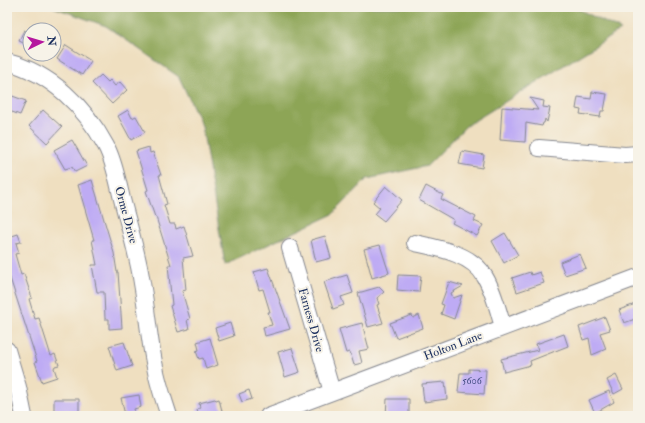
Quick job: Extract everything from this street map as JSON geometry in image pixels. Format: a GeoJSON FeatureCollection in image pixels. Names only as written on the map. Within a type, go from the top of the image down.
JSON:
{"type":"FeatureCollection","features":[{"type":"Feature","properties":{"kind":"street","name":"Orme Drive"},"geometry":{"type":"LineString","coordinates":[[7,62],[34,72],[57,86],[86,115],[106,147],[115,171],[138,260],[155,368],[169,416]]}},
{"type":"Feature","properties":{"kind":"street"},"geometry":{"type":"LineString","coordinates":[[539,148],[638,154]]}},
{"type":"Feature","properties":{"kind":"street"},"geometry":{"type":"LineString","coordinates":[[415,243],[454,254],[474,264],[485,277],[503,327]]}},
{"type":"Feature","properties":{"kind":"street","name":"Farness Drive"},"geometry":{"type":"LineString","coordinates":[[290,248],[332,392]]}},
{"type":"Feature","properties":{"kind":"street","name":"Holton Lane"},"geometry":{"type":"LineString","coordinates":[[268,416],[638,277]]}},
{"type":"Feature","properties":{"kind":"street"},"geometry":{"type":"LineString","coordinates":[[7,350],[18,387],[24,416]]}},
{"type":"Feature","properties":{"kind":"green space"},"geometry":{"type":"Polygon","coordinates":[[[53,7],[574,7],[621,30],[466,126],[427,166],[367,179],[333,214],[225,265],[202,126],[179,77],[106,26],[53,7]]]}},
{"type":"Feature","properties":{"kind":"building"},"geometry":{"type":"Polygon","coordinates":[[[22,34],[22,42],[19,41],[22,34]]]}},
{"type":"Feature","properties":{"kind":"building"},"geometry":{"type":"Polygon","coordinates":[[[66,45],[91,61],[82,75],[62,62],[62,51],[66,45]]]}},
{"type":"Feature","properties":{"kind":"building"},"geometry":{"type":"Polygon","coordinates":[[[101,75],[108,82],[110,80],[115,86],[120,82],[127,90],[112,104],[92,83],[101,75]]]}},
{"type":"Feature","properties":{"kind":"building"},"geometry":{"type":"Polygon","coordinates":[[[592,92],[607,94],[604,111],[601,111],[600,117],[580,114],[581,110],[576,109],[578,97],[591,99],[592,92]]]}},
{"type":"Feature","properties":{"kind":"building"},"geometry":{"type":"Polygon","coordinates":[[[7,94],[26,101],[20,115],[7,110],[7,94]]]}},
{"type":"Feature","properties":{"kind":"building"},"geometry":{"type":"Polygon","coordinates":[[[530,98],[544,101],[543,107],[550,108],[547,122],[545,119],[542,126],[526,123],[525,142],[500,140],[502,107],[538,110],[530,98]]]}},
{"type":"Feature","properties":{"kind":"building"},"geometry":{"type":"Polygon","coordinates":[[[43,110],[62,127],[47,143],[29,126],[43,110]]]}},
{"type":"Feature","properties":{"kind":"building"},"geometry":{"type":"Polygon","coordinates":[[[128,110],[132,118],[136,116],[145,132],[131,140],[118,116],[128,110]]]}},
{"type":"Feature","properties":{"kind":"building"},"geometry":{"type":"Polygon","coordinates":[[[72,140],[87,166],[75,172],[72,167],[65,169],[54,150],[72,140]]]}},
{"type":"Feature","properties":{"kind":"building"},"geometry":{"type":"Polygon","coordinates":[[[149,147],[150,153],[153,152],[161,175],[159,175],[167,204],[164,205],[170,224],[175,224],[176,229],[184,226],[193,256],[183,258],[186,290],[182,291],[190,319],[187,320],[189,329],[178,332],[170,306],[172,305],[168,265],[171,265],[146,191],[148,190],[136,151],[149,147]]]}},
{"type":"Feature","properties":{"kind":"building"},"geometry":{"type":"Polygon","coordinates":[[[462,151],[484,155],[482,168],[459,164],[462,151]]]}},
{"type":"Feature","properties":{"kind":"building"},"geometry":{"type":"Polygon","coordinates":[[[92,180],[114,253],[118,272],[122,328],[109,329],[109,319],[105,319],[104,292],[97,292],[92,265],[97,265],[92,240],[94,240],[78,185],[92,180]]]}},
{"type":"Feature","properties":{"kind":"building"},"geometry":{"type":"Polygon","coordinates":[[[386,186],[402,200],[384,221],[375,214],[380,208],[373,202],[386,186]]]}},
{"type":"Feature","properties":{"kind":"building"},"geometry":{"type":"Polygon","coordinates":[[[426,186],[443,195],[441,199],[476,217],[474,221],[483,225],[477,236],[452,223],[454,220],[419,200],[426,186]]]}},
{"type":"Feature","properties":{"kind":"building"},"geometry":{"type":"Polygon","coordinates":[[[505,233],[518,255],[504,263],[492,241],[505,233]]]}},
{"type":"Feature","properties":{"kind":"building"},"geometry":{"type":"Polygon","coordinates":[[[18,234],[21,242],[16,243],[19,253],[15,254],[21,275],[24,274],[32,298],[29,299],[35,319],[39,318],[51,356],[55,354],[59,365],[55,366],[54,368],[57,377],[42,382],[35,362],[37,361],[7,269],[7,236],[9,237],[18,234]]]}},
{"type":"Feature","properties":{"kind":"building"},"geometry":{"type":"Polygon","coordinates":[[[325,236],[331,258],[316,262],[311,240],[325,236]]]}},
{"type":"Feature","properties":{"kind":"building"},"geometry":{"type":"Polygon","coordinates":[[[380,245],[389,273],[372,278],[364,249],[380,245]]]}},
{"type":"Feature","properties":{"kind":"building"},"geometry":{"type":"Polygon","coordinates":[[[580,254],[586,268],[565,275],[560,262],[580,254]]]}},
{"type":"Feature","properties":{"kind":"building"},"geometry":{"type":"Polygon","coordinates":[[[268,268],[290,329],[265,336],[263,327],[272,325],[268,312],[270,312],[263,289],[259,290],[254,272],[268,268]]]}},
{"type":"Feature","properties":{"kind":"building"},"geometry":{"type":"Polygon","coordinates":[[[530,272],[531,275],[540,272],[544,283],[517,292],[512,278],[530,272]]]}},
{"type":"Feature","properties":{"kind":"building"},"geometry":{"type":"Polygon","coordinates":[[[347,275],[353,293],[341,297],[344,305],[333,309],[324,282],[347,275]]]}},
{"type":"Feature","properties":{"kind":"building"},"geometry":{"type":"Polygon","coordinates":[[[398,275],[421,276],[419,292],[397,290],[398,275]]]}},
{"type":"Feature","properties":{"kind":"building"},"geometry":{"type":"Polygon","coordinates":[[[449,282],[463,286],[451,293],[453,298],[462,295],[454,319],[441,314],[444,305],[441,304],[449,282]]]}},
{"type":"Feature","properties":{"kind":"building"},"geometry":{"type":"Polygon","coordinates":[[[379,287],[384,292],[377,298],[379,304],[377,305],[383,323],[368,327],[358,293],[379,287]]]}},
{"type":"Feature","properties":{"kind":"building"},"geometry":{"type":"Polygon","coordinates":[[[638,303],[638,318],[624,323],[619,310],[638,303]]]}},
{"type":"Feature","properties":{"kind":"building"},"geometry":{"type":"Polygon","coordinates":[[[412,315],[413,318],[419,315],[423,328],[396,338],[390,323],[412,315]]]}},
{"type":"Feature","properties":{"kind":"building"},"geometry":{"type":"Polygon","coordinates":[[[605,317],[610,330],[600,333],[606,349],[592,355],[589,338],[583,340],[579,327],[605,317]]]}},
{"type":"Feature","properties":{"kind":"building"},"geometry":{"type":"Polygon","coordinates":[[[230,323],[234,336],[219,341],[215,328],[230,323]]]}},
{"type":"Feature","properties":{"kind":"building"},"geometry":{"type":"Polygon","coordinates":[[[362,323],[369,349],[359,351],[362,363],[354,365],[350,352],[346,353],[339,329],[362,323]]]}},
{"type":"Feature","properties":{"kind":"building"},"geometry":{"type":"Polygon","coordinates":[[[564,334],[568,346],[530,361],[531,365],[504,372],[501,359],[538,350],[536,344],[564,334]]]}},
{"type":"Feature","properties":{"kind":"building"},"geometry":{"type":"Polygon","coordinates":[[[210,338],[218,365],[206,369],[203,358],[199,359],[196,351],[199,350],[197,342],[210,338]]]}},
{"type":"Feature","properties":{"kind":"building"},"geometry":{"type":"Polygon","coordinates":[[[124,342],[132,366],[117,371],[109,346],[124,342]]]}},
{"type":"Feature","properties":{"kind":"building"},"geometry":{"type":"Polygon","coordinates":[[[292,348],[300,372],[285,377],[278,352],[292,348]]]}},
{"type":"Feature","properties":{"kind":"building"},"geometry":{"type":"Polygon","coordinates":[[[469,369],[486,370],[484,394],[458,392],[460,373],[469,373],[469,369]]]}},
{"type":"Feature","properties":{"kind":"building"},"geometry":{"type":"Polygon","coordinates":[[[616,375],[623,389],[614,394],[607,380],[616,375]]]}},
{"type":"Feature","properties":{"kind":"building"},"geometry":{"type":"Polygon","coordinates":[[[445,382],[447,399],[424,402],[422,384],[445,382]]]}},
{"type":"Feature","properties":{"kind":"building"},"geometry":{"type":"Polygon","coordinates":[[[249,390],[252,399],[242,402],[239,394],[249,390]]]}},
{"type":"Feature","properties":{"kind":"building"},"geometry":{"type":"Polygon","coordinates":[[[609,391],[614,402],[595,413],[589,400],[609,391]]]}},
{"type":"Feature","properties":{"kind":"building"},"geometry":{"type":"Polygon","coordinates":[[[139,395],[141,407],[134,409],[135,413],[125,415],[121,398],[139,395]]]}},
{"type":"Feature","properties":{"kind":"building"},"geometry":{"type":"Polygon","coordinates":[[[54,399],[79,399],[79,414],[54,414],[54,399]]]}},
{"type":"Feature","properties":{"kind":"building"},"geometry":{"type":"Polygon","coordinates":[[[219,399],[222,411],[219,412],[220,416],[199,416],[197,409],[200,408],[199,403],[219,399]]]}},
{"type":"Feature","properties":{"kind":"building"},"geometry":{"type":"Polygon","coordinates":[[[387,399],[409,399],[409,416],[386,416],[387,399]]]}}]}
